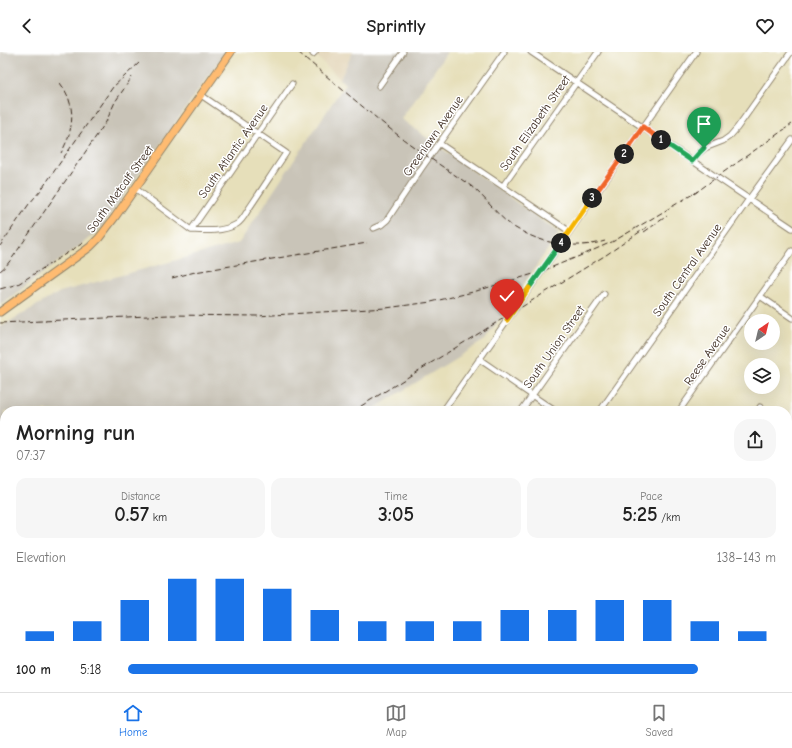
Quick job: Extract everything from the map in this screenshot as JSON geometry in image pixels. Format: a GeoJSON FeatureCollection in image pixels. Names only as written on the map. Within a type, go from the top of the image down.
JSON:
{"type":"FeatureCollection","features":[{"type":"Feature","properties":{"kind":"main road","name":"South Metcalf Street"},"geometry":{"type":"LineString","coordinates":[[0,312],[90,247],[99,238],[136,189],[231,52]]}},
{"type":"Feature","properties":{"kind":"street"},"geometry":{"type":"LineString","coordinates":[[379,86],[403,52]]}},
{"type":"Feature","properties":{"kind":"street","name":"Greenlawn Avenue"},"geometry":{"type":"LineString","coordinates":[[374,228],[387,220],[504,52]]}},
{"type":"Feature","properties":{"kind":"street"},"geometry":{"type":"LineString","coordinates":[[531,52],[792,228]]}},
{"type":"Feature","properties":{"kind":"street","name":"South Elizabeth Street"},"geometry":{"type":"LineString","coordinates":[[503,186],[598,52]]}},
{"type":"Feature","properties":{"kind":"street"},"geometry":{"type":"LineString","coordinates":[[447,406],[696,52]]}},
{"type":"Feature","properties":{"kind":"street"},"geometry":{"type":"LineString","coordinates":[[692,161],[704,148],[723,141],[738,128],[791,52]]}},
{"type":"Feature","properties":{"kind":"street","name":"South Atlantic Avenue"},"geometry":{"type":"LineString","coordinates":[[191,230],[292,84]]}},
{"type":"Feature","properties":{"kind":"street"},"geometry":{"type":"LineString","coordinates":[[136,189],[191,230],[222,230],[229,228],[238,223],[248,211],[286,153],[201,95]]}},
{"type":"Feature","properties":{"kind":"street","name":"South Central Avenue"},"geometry":{"type":"LineString","coordinates":[[604,406],[792,140]]}},
{"type":"Feature","properties":{"kind":"street"},"geometry":{"type":"LineString","coordinates":[[440,144],[569,231]]}},
{"type":"Feature","properties":{"kind":"street","name":"Reese Avenue"},"geometry":{"type":"LineString","coordinates":[[683,406],[792,251]]}},
{"type":"Feature","properties":{"kind":"street","name":"South Union Street"},"geometry":{"type":"LineString","coordinates":[[524,406],[604,294]]}},
{"type":"Feature","properties":{"kind":"street"},"geometry":{"type":"LineString","coordinates":[[760,296],[792,318]]}},
{"type":"Feature","properties":{"kind":"street"},"geometry":{"type":"LineString","coordinates":[[479,360],[548,406]]}},
{"type":"Feature","properties":{"kind":"shaded area"},"geometry":{"type":"Polygon","coordinates":[[[0,52],[225,52],[102,227],[82,244],[0,305],[0,52]]]}},
{"type":"Feature","properties":{"kind":"shaded area"},"geometry":{"type":"Polygon","coordinates":[[[312,52],[353,52],[340,79],[312,52]]]}},
{"type":"Feature","properties":{"kind":"shaded area"},"geometry":{"type":"Polygon","coordinates":[[[353,52],[447,52],[401,119],[559,233],[485,340],[378,406],[0,406],[0,327],[60,292],[239,243],[345,84],[340,79],[353,52]]]}},
{"type":"Feature","properties":{"kind":"railway"},"geometry":{"type":"LineString","coordinates":[[298,52],[394,132],[471,186],[501,217],[515,228],[542,240],[553,243],[585,245],[605,241]]}},
{"type":"Feature","properties":{"kind":"railway"},"geometry":{"type":"LineString","coordinates":[[0,246],[113,87],[139,63]]}},
{"type":"Feature","properties":{"kind":"railway"},"geometry":{"type":"LineString","coordinates":[[0,271],[13,257],[106,122],[115,102],[132,77]]}},
{"type":"Feature","properties":{"kind":"railway"},"geometry":{"type":"LineString","coordinates":[[60,83],[69,100],[72,118],[69,135],[61,153]]}},
{"type":"Feature","properties":{"kind":"railway"},"geometry":{"type":"LineString","coordinates":[[694,194],[792,124]]}},
{"type":"Feature","properties":{"kind":"railway"},"geometry":{"type":"LineString","coordinates":[[0,323],[169,315],[257,316],[386,308],[431,302],[473,292],[540,272],[587,253],[614,241],[698,191]]}},
{"type":"Feature","properties":{"kind":"railway"},"geometry":{"type":"LineString","coordinates":[[644,232],[667,216]]}},
{"type":"Feature","properties":{"kind":"railway"},"geometry":{"type":"LineString","coordinates":[[361,406],[606,255],[647,227]]}},
{"type":"Feature","properties":{"kind":"railway"},"geometry":{"type":"LineString","coordinates":[[0,289],[18,284],[83,243]]}},
{"type":"Feature","properties":{"kind":"railway"},"geometry":{"type":"LineString","coordinates":[[172,278],[195,272],[367,243]]}},
{"type":"Feature","properties":{"kind":"route"},"geometry":{"type":"LineString","coordinates":[[507,320],[643,127],[692,161],[704,148]]}}]}
